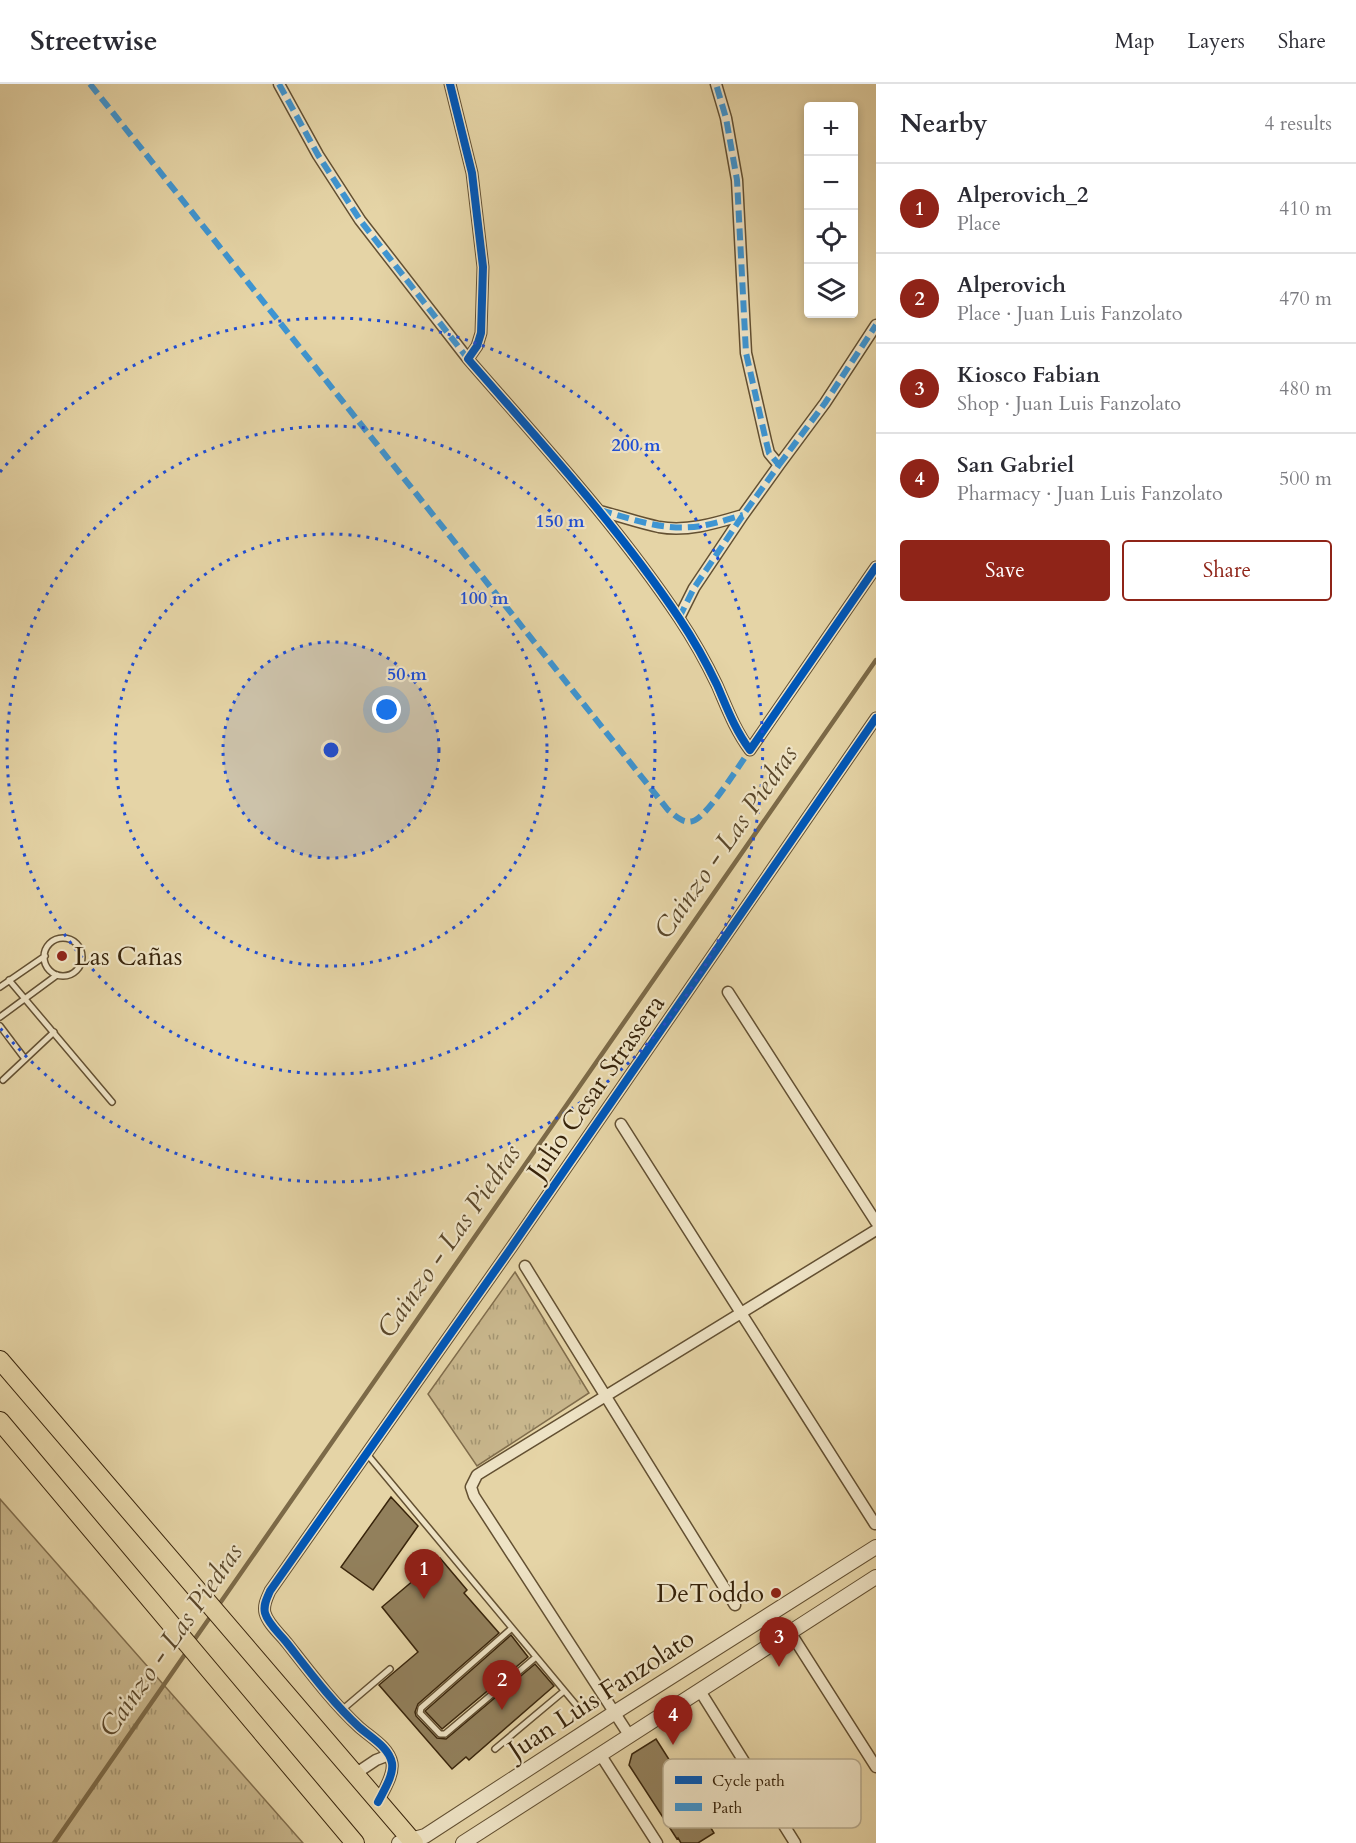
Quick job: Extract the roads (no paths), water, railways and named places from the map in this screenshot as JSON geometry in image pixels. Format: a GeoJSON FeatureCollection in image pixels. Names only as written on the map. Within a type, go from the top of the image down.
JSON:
{"type":"FeatureCollection","features":[{"type":"Feature","properties":{"kind":"main road"},"geometry":{"type":"LineString","coordinates":[[0,1360],[355,1774],[408,1842]]}},
{"type":"Feature","properties":{"kind":"main road"},"geometry":{"type":"LineString","coordinates":[[0,1421],[355,1843]]}},
{"type":"Feature","properties":{"kind":"street"},"geometry":{"type":"LineString","coordinates":[[279,84],[318,155],[360,220],[468,359],[600,510],[679,618],[705,662],[738,734],[750,750],[876,567]]}},
{"type":"Feature","properties":{"kind":"street"},"geometry":{"type":"LineString","coordinates":[[450,84],[472,173],[483,267],[481,333],[477,346],[468,359]]}},
{"type":"Feature","properties":{"kind":"street"},"geometry":{"type":"LineString","coordinates":[[716,84],[726,118],[737,180],[746,353],[769,453],[780,465]]}},
{"type":"Feature","properties":{"kind":"street"},"geometry":{"type":"LineString","coordinates":[[679,618],[694,588],[742,515],[825,404],[876,324]]}},
{"type":"Feature","properties":{"kind":"street"},"geometry":{"type":"LineString","coordinates":[[600,510],[661,527],[686,528],[706,526],[742,515]]}},
{"type":"Feature","properties":{"kind":"street","name":"Julio Cesar Strassera"},"geometry":{"type":"LineString","coordinates":[[343,1709],[272,1625],[265,1613],[265,1603],[270,1591],[876,718]]}},
{"type":"Feature","properties":{"kind":"street"},"geometry":{"type":"LineString","coordinates":[[728,992],[876,1222]]}},
{"type":"Feature","properties":{"kind":"street"},"geometry":{"type":"LineString","coordinates":[[621,1124],[875,1524]]}},
{"type":"Feature","properties":{"kind":"street"},"geometry":{"type":"LineString","coordinates":[[629,1735],[474,1496],[471,1487],[477,1476],[876,1230]]}},
{"type":"Feature","properties":{"kind":"street"},"geometry":{"type":"LineString","coordinates":[[525,1266],[735,1605]]}},
{"type":"Feature","properties":{"kind":"street","name":"Juan Luis Fanzolato"},"geometry":{"type":"LineString","coordinates":[[408,1842],[425,1836],[876,1547]]}},
{"type":"Feature","properties":{"kind":"street","name":"Juan Luis Fanzolato"},"geometry":{"type":"LineString","coordinates":[[463,1843],[876,1577]]}},
{"type":"Feature","properties":{"kind":"street"},"geometry":{"type":"LineString","coordinates":[[790,1632],[876,1767]]}},
{"type":"Feature","properties":{"kind":"street"},"geometry":{"type":"LineString","coordinates":[[700,1691],[742,1759]]}},
{"type":"Feature","properties":{"kind":"street"},"geometry":{"type":"LineString","coordinates":[[343,1709],[389,1755],[393,1764],[391,1774],[378,1802]]}},
{"type":"Feature","properties":{"kind":"street"},"geometry":{"type":"LineString","coordinates":[[600,1754],[657,1843]]}},
{"type":"Feature","properties":{"kind":"street"},"geometry":{"type":"LineString","coordinates":[[355,1774],[376,1760],[389,1755]]}},
{"type":"Feature","properties":{"kind":"street"},"geometry":{"type":"LineString","coordinates":[[786,1828],[795,1843]]}},
{"type":"Feature","properties":{"kind":"lane"},"geometry":{"type":"LineString","coordinates":[[0,1017],[57,975],[70,975],[75,972],[82,961],[81,949],[72,940],[59,939],[49,945],[45,956],[48,968],[57,975]]}},
{"type":"Feature","properties":{"kind":"lane"},"geometry":{"type":"LineString","coordinates":[[0,987],[45,956]]}},
{"type":"Feature","properties":{"kind":"lane"},"geometry":{"type":"LineString","coordinates":[[9,980],[112,1102]]}},
{"type":"Feature","properties":{"kind":"lane"},"geometry":{"type":"LineString","coordinates":[[0,1026],[25,1059]]}},
{"type":"Feature","properties":{"kind":"lane"},"geometry":{"type":"LineString","coordinates":[[3,1080],[54,1032]]}},
{"type":"Feature","properties":{"kind":"lane"},"geometry":{"type":"LineString","coordinates":[[367,1454],[577,1706]]}},
{"type":"Feature","properties":{"kind":"lane"},"geometry":{"type":"LineString","coordinates":[[512,1628],[421,1708],[420,1713],[440,1734],[445,1734],[536,1657]]}},
{"type":"Feature","properties":{"kind":"lane"},"geometry":{"type":"LineString","coordinates":[[343,1709],[390,1669]]}},
{"type":"Feature","properties":{"kind":"lane"},"geometry":{"type":"LineString","coordinates":[[495,1749],[564,1691]]}},
{"type":"Feature","properties":{"kind":"waterway","name":"Cainzo - Las Piedras"},"geometry":{"type":"LineString","coordinates":[[218,1606],[876,660]]}},
{"type":"Feature","properties":{"kind":"waterway","name":"Cainzo - Las Piedras"},"geometry":{"type":"LineString","coordinates":[[192,1643],[213,1613]]}},
{"type":"Feature","properties":{"kind":"waterway","name":"Cainzo - Las Piedras"},"geometry":{"type":"LineString","coordinates":[[54,1843],[188,1650]]}},
{"type":"Feature","properties":{"kind":"place","name":"Las Cañas"},"geometry":{"type":"Point","coordinates":[62,956]}},
{"type":"Feature","properties":{"kind":"place","name":"DeToddo"},"geometry":{"type":"Point","coordinates":[776,1593]}},
{"type":"Feature","properties":{"kind":"place","name":"Alperovich_2"},"geometry":{"type":"Point","coordinates":[424,1599]}},
{"type":"Feature","properties":{"kind":"place","name":"Kiosco Fabian"},"geometry":{"type":"Point","coordinates":[779,1667]}},
{"type":"Feature","properties":{"kind":"place","name":"Alperovich"},"geometry":{"type":"Point","coordinates":[502,1710]}},
{"type":"Feature","properties":{"kind":"place","name":"San Gabriel"},"geometry":{"type":"Point","coordinates":[673,1745]}}]}
